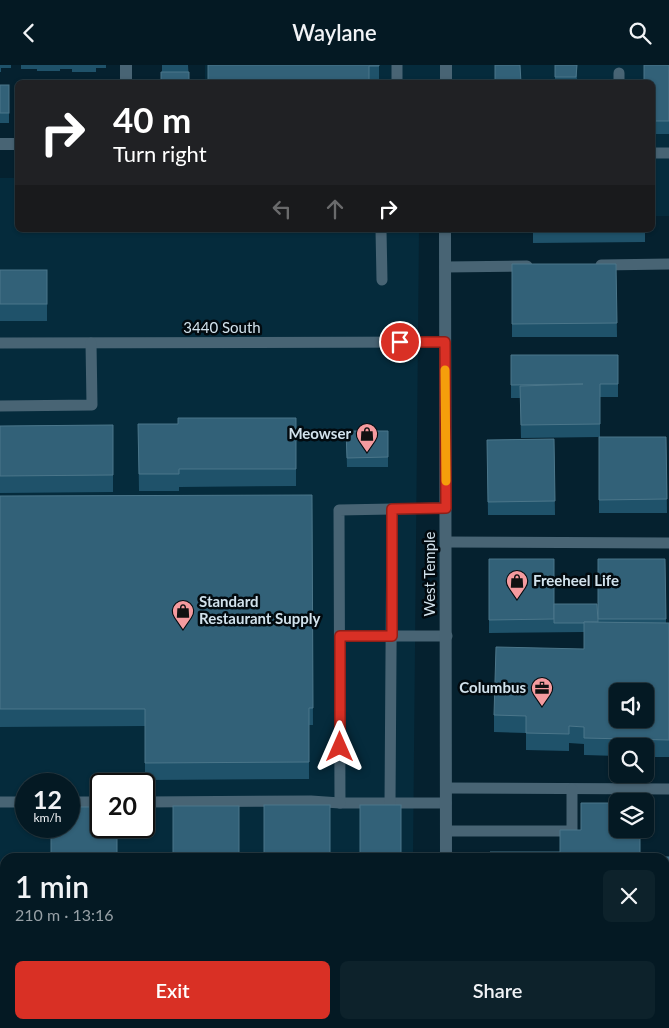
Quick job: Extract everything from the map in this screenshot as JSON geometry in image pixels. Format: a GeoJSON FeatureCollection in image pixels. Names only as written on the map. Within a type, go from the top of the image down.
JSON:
{"type":"FeatureCollection","features":[{"type":"Feature","properties":{"kind":"street"},"geometry":{"type":"LineString","coordinates":[[126,65],[126,80]]}},
{"type":"Feature","properties":{"kind":"street"},"geometry":{"type":"LineString","coordinates":[[446,65],[446,80]]}},
{"type":"Feature","properties":{"kind":"street"},"geometry":{"type":"LineString","coordinates":[[0,145],[15,144]]}},
{"type":"Feature","properties":{"kind":"street","name":"West Temple"},"geometry":{"type":"LineString","coordinates":[[445,232],[446,853]]}},
{"type":"Feature","properties":{"kind":"lane"},"geometry":{"type":"LineString","coordinates":[[397,65],[397,80]]}},
{"type":"Feature","properties":{"kind":"lane"},"geometry":{"type":"LineString","coordinates":[[655,153],[669,153]]}},
{"type":"Feature","properties":{"kind":"lane"},"geometry":{"type":"LineString","coordinates":[[382,232],[382,280]]}},
{"type":"Feature","properties":{"kind":"lane"},"geometry":{"type":"LineString","coordinates":[[590,265],[669,265]]}},
{"type":"Feature","properties":{"kind":"lane"},"geometry":{"type":"LineString","coordinates":[[445,267],[541,266]]}},
{"type":"Feature","properties":{"kind":"lane","name":"3440 South"},"geometry":{"type":"LineString","coordinates":[[0,343],[445,342]]}},
{"type":"Feature","properties":{"kind":"lane"},"geometry":{"type":"LineString","coordinates":[[0,406],[92,405],[91,343]]}},
{"type":"Feature","properties":{"kind":"lane"},"geometry":{"type":"LineString","coordinates":[[340,803],[339,509],[446,508]]}},
{"type":"Feature","properties":{"kind":"lane"},"geometry":{"type":"LineString","coordinates":[[390,803],[392,509]]}},
{"type":"Feature","properties":{"kind":"lane"},"geometry":{"type":"LineString","coordinates":[[446,542],[669,543]]}},
{"type":"Feature","properties":{"kind":"lane"},"geometry":{"type":"LineString","coordinates":[[340,636],[446,637]]}},
{"type":"Feature","properties":{"kind":"lane"},"geometry":{"type":"LineString","coordinates":[[446,788],[669,789]]}},
{"type":"Feature","properties":{"kind":"lane"},"geometry":{"type":"LineString","coordinates":[[446,831],[572,831],[572,789]]}},
{"type":"Feature","properties":{"kind":"lane"},"geometry":{"type":"LineString","coordinates":[[155,801],[446,803]]}},
{"type":"Feature","properties":{"kind":"lane"},"geometry":{"type":"LineString","coordinates":[[0,802],[15,802]]}},
{"type":"Feature","properties":{"kind":"shaded area"},"geometry":{"type":"Polygon","coordinates":[[[205,65],[669,65],[669,216],[655,216],[655,80],[205,80],[205,65]]]}},
{"type":"Feature","properties":{"kind":"shaded area"},"geometry":{"type":"Polygon","coordinates":[[[0,178],[15,178],[15,232],[419,232],[413,853],[0,853],[0,178]]]}},
{"type":"Feature","properties":{"kind":"building"},"geometry":{"type":"Polygon","coordinates":[[[208,65],[379,65],[369,66],[369,80],[208,80],[208,65]]]}},
{"type":"Feature","properties":{"kind":"building"},"geometry":{"type":"Polygon","coordinates":[[[495,65],[520,65],[521,80],[495,80],[495,65]]]}},
{"type":"Feature","properties":{"kind":"building"},"geometry":{"type":"Polygon","coordinates":[[[555,65],[577,65],[576,77],[555,77],[555,65]]]}},
{"type":"Feature","properties":{"kind":"building"},"geometry":{"type":"Polygon","coordinates":[[[644,65],[669,65],[669,121],[655,121],[655,80],[644,80],[644,65]]]}},
{"type":"Feature","properties":{"kind":"building"},"geometry":{"type":"Polygon","coordinates":[[[161,72],[189,72],[189,80],[161,80],[161,72]]]}},
{"type":"Feature","properties":{"kind":"building"},"geometry":{"type":"Polygon","coordinates":[[[0,85],[9,85],[9,113],[0,113],[0,85]]]}},
{"type":"Feature","properties":{"kind":"building"},"geometry":{"type":"Polygon","coordinates":[[[512,264],[616,264],[617,323],[512,324],[512,264]]]}},
{"type":"Feature","properties":{"kind":"building"},"geometry":{"type":"Polygon","coordinates":[[[0,270],[47,270],[47,304],[0,304],[0,270]]]}},
{"type":"Feature","properties":{"kind":"building"},"geometry":{"type":"Polygon","coordinates":[[[511,355],[618,355],[618,384],[600,384],[600,424],[521,425],[520,386],[583,384],[511,385],[511,355]]]}},
{"type":"Feature","properties":{"kind":"building"},"geometry":{"type":"Polygon","coordinates":[[[178,418],[296,418],[296,469],[179,469],[179,474],[139,474],[138,424],[178,424],[178,418]]]}},
{"type":"Feature","properties":{"kind":"building"},"geometry":{"type":"Polygon","coordinates":[[[113,425],[113,475],[0,476],[0,426],[113,425]]]}},
{"type":"Feature","properties":{"kind":"building"},"geometry":{"type":"Polygon","coordinates":[[[346,431],[388,431],[388,457],[347,458],[346,431]]]}},
{"type":"Feature","properties":{"kind":"building"},"geometry":{"type":"Polygon","coordinates":[[[599,437],[666,437],[667,499],[599,500],[599,437]]]}},
{"type":"Feature","properties":{"kind":"building"},"geometry":{"type":"Polygon","coordinates":[[[554,439],[555,501],[488,502],[487,440],[554,439]]]}},
{"type":"Feature","properties":{"kind":"building"},"geometry":{"type":"Polygon","coordinates":[[[312,495],[313,708],[309,708],[309,762],[145,763],[145,709],[0,709],[0,496],[312,495]]]}},
{"type":"Feature","properties":{"kind":"building"},"geometry":{"type":"Polygon","coordinates":[[[489,559],[554,559],[554,619],[489,620],[489,559]]]}},
{"type":"Feature","properties":{"kind":"building"},"geometry":{"type":"Polygon","coordinates":[[[598,559],[665,559],[666,619],[598,619],[598,559]]]}},
{"type":"Feature","properties":{"kind":"building"},"geometry":{"type":"Polygon","coordinates":[[[554,604],[597,604],[598,622],[554,623],[554,604]]]}},
{"type":"Feature","properties":{"kind":"building"},"geometry":{"type":"Polygon","coordinates":[[[584,622],[669,623],[669,740],[654,740],[654,738],[584,738],[584,727],[569,726],[569,734],[526,733],[526,716],[494,715],[496,647],[584,649],[584,622]]]}},
{"type":"Feature","properties":{"kind":"building"},"geometry":{"type":"Polygon","coordinates":[[[581,803],[609,803],[609,838],[640,838],[640,853],[490,853],[560,852],[560,830],[581,830],[581,803]]]}},
{"type":"Feature","properties":{"kind":"building"},"geometry":{"type":"Polygon","coordinates":[[[264,805],[330,805],[330,853],[264,853],[264,805]]]}},
{"type":"Feature","properties":{"kind":"building"},"geometry":{"type":"Polygon","coordinates":[[[360,805],[401,805],[401,853],[360,853],[360,805]]]}},
{"type":"Feature","properties":{"kind":"building"},"geometry":{"type":"Polygon","coordinates":[[[173,806],[239,806],[239,853],[173,853],[173,806]]]}},
{"type":"Feature","properties":{"kind":"building"},"geometry":{"type":"Polygon","coordinates":[[[80,807],[90,807],[90,838],[117,838],[117,853],[51,853],[51,838],[80,838],[80,807]]]}},
{"type":"Feature","properties":{"kind":"slow traffic"},"geometry":{"type":"LineString","coordinates":[[445,370],[446,481]]}},
{"type":"Feature","properties":{"kind":"place","name":"Meowser"},"geometry":{"type":"Point","coordinates":[367,453]}},
{"type":"Feature","properties":{"kind":"place","name":"Freeheel Life"},"geometry":{"type":"Point","coordinates":[517,600]}},
{"type":"Feature","properties":{"kind":"place","name":"Standard Restaurant Supply"},"geometry":{"type":"Point","coordinates":[183,630]}},
{"type":"Feature","properties":{"kind":"place","name":"Columbus"},"geometry":{"type":"Point","coordinates":[542,707]}},
{"type":"Feature","properties":{"kind":"route"},"geometry":{"type":"LineString","coordinates":[[340,747],[340,636],[392,636],[392,509],[446,508],[445,342],[400,342]]}}]}
